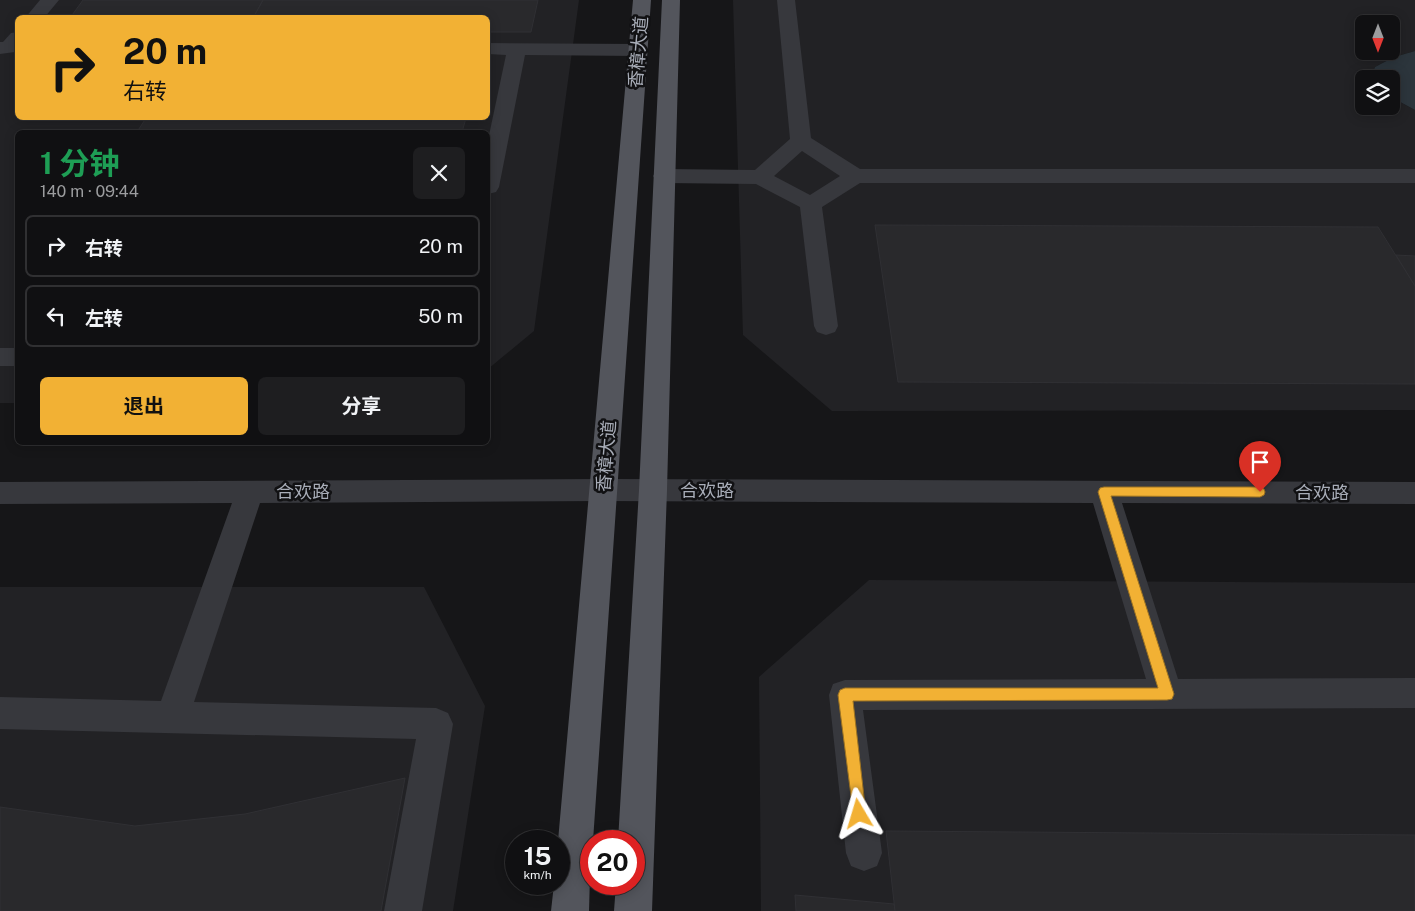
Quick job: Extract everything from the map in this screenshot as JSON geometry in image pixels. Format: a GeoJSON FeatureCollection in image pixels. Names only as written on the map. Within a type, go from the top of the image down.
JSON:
{"type":"FeatureCollection","features":[{"type":"Feature","properties":{"kind":"main road","name":"香樟大道"},"geometry":{"type":"LineString","coordinates":[[570,911],[642,0]]}},
{"type":"Feature","properties":{"kind":"main road","name":"香樟大道"},"geometry":{"type":"LineString","coordinates":[[632,911],[653,490],[671,0]]}},
{"type":"Feature","properties":{"kind":"street"},"geometry":{"type":"LineString","coordinates":[[37,15],[50,0]]}},
{"type":"Feature","properties":{"kind":"street"},"geometry":{"type":"LineString","coordinates":[[786,0],[801,141]]}},
{"type":"Feature","properties":{"kind":"street"},"geometry":{"type":"LineString","coordinates":[[490,49],[638,50]]}},
{"type":"Feature","properties":{"kind":"street"},"geometry":{"type":"LineString","coordinates":[[490,178],[517,50]]}},
{"type":"Feature","properties":{"kind":"street"},"geometry":{"type":"LineString","coordinates":[[760,177],[801,141]]}},
{"type":"Feature","properties":{"kind":"street"},"geometry":{"type":"LineString","coordinates":[[801,141],[854,176]]}},
{"type":"Feature","properties":{"kind":"street"},"geometry":{"type":"LineString","coordinates":[[664,176],[760,177],[811,204]]}},
{"type":"Feature","properties":{"kind":"street"},"geometry":{"type":"LineString","coordinates":[[811,204],[854,176],[1415,176]]}},
{"type":"Feature","properties":{"kind":"street"},"geometry":{"type":"LineString","coordinates":[[811,204],[826,326]]}},
{"type":"Feature","properties":{"kind":"street"},"geometry":{"type":"LineString","coordinates":[[0,357],[15,357]]}},
{"type":"Feature","properties":{"kind":"street","name":"合欢路"},"geometry":{"type":"LineString","coordinates":[[0,493],[604,490],[1415,493]]}},
{"type":"Feature","properties":{"kind":"street"},"geometry":{"type":"LineString","coordinates":[[172,718],[250,492]]}},
{"type":"Feature","properties":{"kind":"street"},"geometry":{"type":"LineString","coordinates":[[1104,492],[1167,694]]}},
{"type":"Feature","properties":{"kind":"street"},"geometry":{"type":"LineString","coordinates":[[864,853],[845,695],[1415,693]]}},
{"type":"Feature","properties":{"kind":"street"},"geometry":{"type":"LineString","coordinates":[[0,713],[436,724],[403,911]]}},
{"type":"Feature","properties":{"kind":"shaded area"},"geometry":{"type":"Polygon","coordinates":[[[0,0],[579,0],[534,331],[490,367],[490,130],[15,130],[15,403],[0,403],[0,0]]]}},
{"type":"Feature","properties":{"kind":"shaded area"},"geometry":{"type":"Polygon","coordinates":[[[733,0],[1415,0],[1415,51],[1400,55],[1400,15],[1355,15],[1355,60],[1388,60],[1375,67],[1374,70],[1355,70],[1355,115],[1400,115],[1400,102],[1415,110],[1415,410],[832,411],[743,335],[733,0]]]}},
{"type":"Feature","properties":{"kind":"shaded area"},"geometry":{"type":"Polygon","coordinates":[[[1415,51],[1415,110],[1400,102],[1400,70],[1374,70],[1375,67],[1388,60],[1400,60],[1400,55],[1415,51]]]}},
{"type":"Feature","properties":{"kind":"shaded area"},"geometry":{"type":"Polygon","coordinates":[[[869,580],[1415,583],[1415,911],[761,911],[759,677],[869,580]]]}},
{"type":"Feature","properties":{"kind":"shaded area"},"geometry":{"type":"Polygon","coordinates":[[[0,587],[424,587],[485,706],[453,911],[0,911],[0,587]]]}},
{"type":"Feature","properties":{"kind":"building"},"geometry":{"type":"Polygon","coordinates":[[[83,0],[263,0],[255,15],[72,15],[83,0]]]}},
{"type":"Feature","properties":{"kind":"building"},"geometry":{"type":"Polygon","coordinates":[[[263,0],[538,0],[531,32],[490,32],[490,15],[255,15],[263,0]]]}},
{"type":"Feature","properties":{"kind":"building"},"geometry":{"type":"Polygon","coordinates":[[[145,120],[465,120],[463,130],[138,130],[145,120]]]}},
{"type":"Feature","properties":{"kind":"building"},"geometry":{"type":"Polygon","coordinates":[[[875,225],[1378,227],[1415,286],[1415,384],[898,382],[875,225]]]}},
{"type":"Feature","properties":{"kind":"building"},"geometry":{"type":"Polygon","coordinates":[[[1396,255],[1415,256],[1415,286],[1396,255]]]}},
{"type":"Feature","properties":{"kind":"building"},"geometry":{"type":"Polygon","coordinates":[[[405,778],[381,911],[0,911],[0,807],[135,826],[245,814],[405,778]]]}},
{"type":"Feature","properties":{"kind":"building"},"geometry":{"type":"Polygon","coordinates":[[[886,831],[1415,835],[1415,911],[895,911],[886,831]]]}},
{"type":"Feature","properties":{"kind":"building"},"geometry":{"type":"Polygon","coordinates":[[[795,895],[894,904],[895,911],[796,911],[795,895]]]}},
{"type":"Feature","properties":{"kind":"route"},"geometry":{"type":"LineString","coordinates":[[859,814],[845,695],[1167,694],[1104,492],[1260,492]]}}]}
